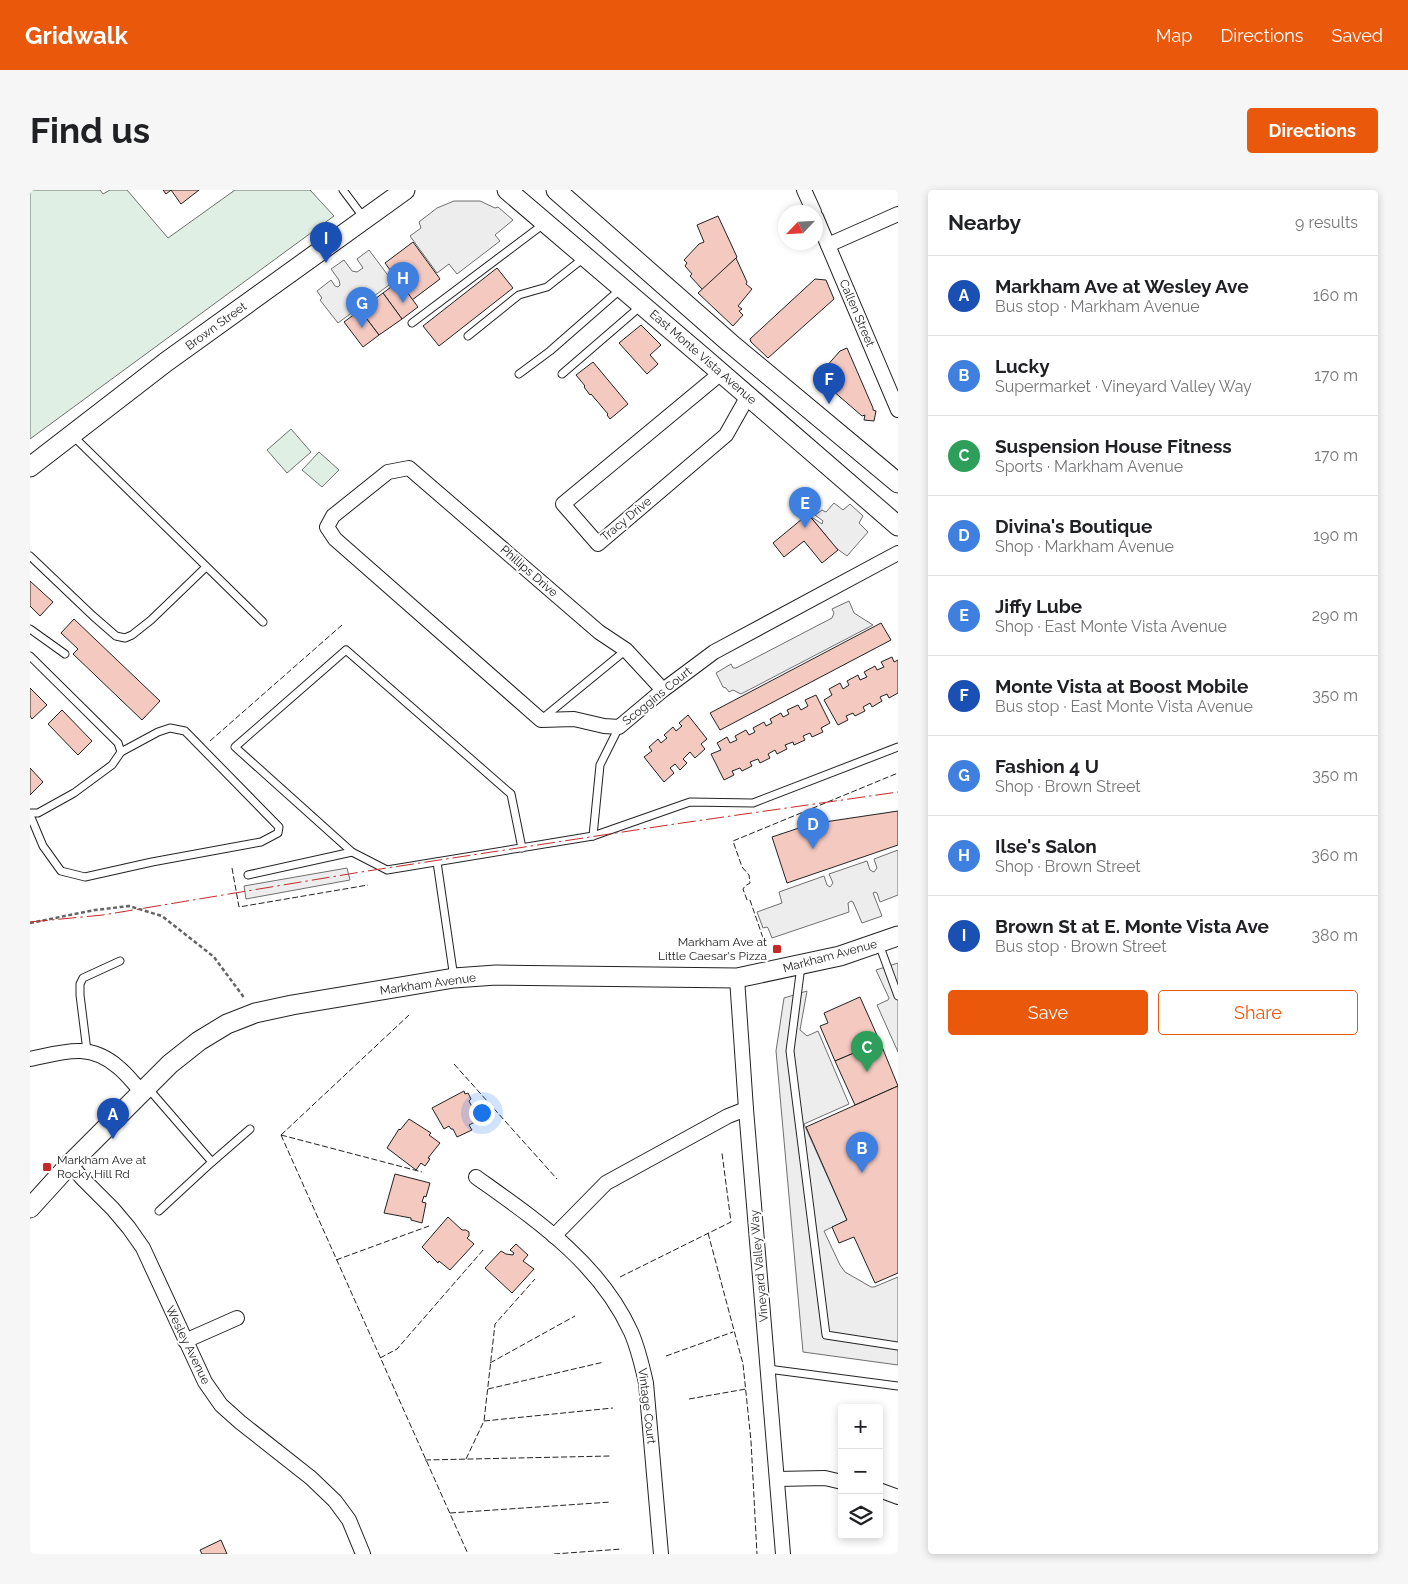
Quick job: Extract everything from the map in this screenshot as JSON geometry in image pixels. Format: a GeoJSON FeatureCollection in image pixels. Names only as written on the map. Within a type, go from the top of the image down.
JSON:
{"type":"FeatureCollection","features":[{"type":"Feature","properties":{"kind":"street","name":"Brown Street"},"geometry":{"type":"LineString","coordinates":[[30,467],[166,362],[405,190]]}},
{"type":"Feature","properties":{"kind":"street","name":"East Monte Vista Avenue"},"geometry":{"type":"LineString","coordinates":[[507,190],[898,526]]}},
{"type":"Feature","properties":{"kind":"street"},"geometry":{"type":"LineString","coordinates":[[556,190],[730,343],[898,483]]}},
{"type":"Feature","properties":{"kind":"street"},"geometry":{"type":"LineString","coordinates":[[804,190],[811,205]]}},
{"type":"Feature","properties":{"kind":"street"},"geometry":{"type":"LineString","coordinates":[[828,245],[898,214]]}},
{"type":"Feature","properties":{"kind":"street","name":"Callen Street"},"geometry":{"type":"LineString","coordinates":[[823,233],[898,410]]}},
{"type":"Feature","properties":{"kind":"street","name":"Tracy Drive"},"geometry":{"type":"LineString","coordinates":[[721,373],[563,504],[598,544],[726,435],[748,396]]}},
{"type":"Feature","properties":{"kind":"street","name":"Phillips Drive"},"geometry":{"type":"LineString","coordinates":[[541,720],[335,539],[328,527],[333,516],[388,472],[409,468],[599,632],[626,650],[663,690]]}},
{"type":"Feature","properties":{"kind":"street","name":"Scoggins Court"},"geometry":{"type":"LineString","coordinates":[[541,720],[574,719],[604,726],[618,727],[714,652],[898,553]]}},
{"type":"Feature","properties":{"kind":"street","name":"Markham Avenue"},"geometry":{"type":"LineString","coordinates":[[30,1208],[70,1164],[170,1064],[199,1041],[228,1024],[256,1013],[292,1005],[454,978],[496,975],[737,978],[840,956],[898,936]]}},
{"type":"Feature","properties":{"kind":"street","name":"Vineyard Valley Way"},"geometry":{"type":"LineString","coordinates":[[737,978],[783,1554]]}},
{"type":"Feature","properties":{"kind":"street"},"geometry":{"type":"LineString","coordinates":[[30,1059],[67,1051],[87,1051],[104,1057],[144,1090]]}},
{"type":"Feature","properties":{"kind":"street"},"geometry":{"type":"LineString","coordinates":[[554,1236],[606,1183],[728,1116],[746,1109]]}},
{"type":"Feature","properties":{"kind":"street","name":"Wesley Avenue"},"geometry":{"type":"LineString","coordinates":[[70,1164],[124,1221],[143,1248],[205,1382],[221,1405],[311,1478],[335,1500],[349,1520],[363,1554]]}},
{"type":"Feature","properties":{"kind":"street","name":"Vintage Court"},"geometry":{"type":"LineString","coordinates":[[476,1177],[554,1236],[586,1265],[609,1293],[631,1332],[646,1383],[661,1554]]}},
{"type":"Feature","properties":{"kind":"street"},"geometry":{"type":"LineString","coordinates":[[185,1341],[237,1318]]}},
{"type":"Feature","properties":{"kind":"street"},"geometry":{"type":"LineString","coordinates":[[777,1479],[825,1478],[838,1481]]}},
{"type":"Feature","properties":{"kind":"street"},"geometry":{"type":"LineString","coordinates":[[883,1491],[898,1497]]}},
{"type":"Feature","properties":{"kind":"lane"},"geometry":{"type":"LineString","coordinates":[[343,190],[365,219]]}},
{"type":"Feature","properties":{"kind":"lane"},"geometry":{"type":"LineString","coordinates":[[412,323],[545,222]]}},
{"type":"Feature","properties":{"kind":"lane"},"geometry":{"type":"LineString","coordinates":[[468,336],[519,295],[547,288],[585,256]]}},
{"type":"Feature","properties":{"kind":"lane"},"geometry":{"type":"LineString","coordinates":[[519,374],[550,351],[622,288]]}},
{"type":"Feature","properties":{"kind":"lane"},"geometry":{"type":"LineString","coordinates":[[562,374],[642,305]]}},
{"type":"Feature","properties":{"kind":"lane"},"geometry":{"type":"LineString","coordinates":[[72,435],[263,622]]}},
{"type":"Feature","properties":{"kind":"lane"},"geometry":{"type":"LineString","coordinates":[[30,556],[116,636],[125,638],[132,636],[151,620],[206,567]]}},
{"type":"Feature","properties":{"kind":"lane"},"geometry":{"type":"LineString","coordinates":[[30,629],[65,654]]}},
{"type":"Feature","properties":{"kind":"lane"},"geometry":{"type":"LineString","coordinates":[[522,848],[511,794],[346,650],[235,747],[352,852],[387,870],[522,848],[593,836],[690,802],[753,803],[898,747]]}},
{"type":"Feature","properties":{"kind":"lane"},"geometry":{"type":"LineString","coordinates":[[541,720],[626,650]]}},
{"type":"Feature","properties":{"kind":"lane"},"geometry":{"type":"LineString","coordinates":[[30,656],[118,743],[121,752]]}},
{"type":"Feature","properties":{"kind":"lane"},"geometry":{"type":"LineString","coordinates":[[593,836],[600,765],[618,727]]}},
{"type":"Feature","properties":{"kind":"lane"},"geometry":{"type":"LineString","coordinates":[[170,728],[184,731],[279,828],[278,834],[261,842],[152,862],[85,877],[60,871],[43,846],[30,814],[38,813],[74,793],[112,765],[121,752],[158,732],[170,728]]}},
{"type":"Feature","properties":{"kind":"lane"},"geometry":{"type":"LineString","coordinates":[[248,875],[352,852]]}},
{"type":"Feature","properties":{"kind":"lane"},"geometry":{"type":"LineString","coordinates":[[437,862],[454,978]]}},
{"type":"Feature","properties":{"kind":"lane"},"geometry":{"type":"LineString","coordinates":[[879,944],[898,996]]}},
{"type":"Feature","properties":{"kind":"lane"},"geometry":{"type":"LineString","coordinates":[[87,1051],[80,984],[83,978],[120,961]]}},
{"type":"Feature","properties":{"kind":"lane"},"geometry":{"type":"LineString","coordinates":[[801,965],[790,1051],[826,1335],[898,1346]]}},
{"type":"Feature","properties":{"kind":"lane"},"geometry":{"type":"LineString","coordinates":[[144,1090],[212,1162]]}},
{"type":"Feature","properties":{"kind":"lane"},"geometry":{"type":"LineString","coordinates":[[159,1210],[250,1129]]}},
{"type":"Feature","properties":{"kind":"lane"},"geometry":{"type":"LineString","coordinates":[[768,1369],[898,1386]]}},
{"type":"Feature","properties":{"kind":"path"},"geometry":{"type":"LineString","coordinates":[[30,923],[96,910],[129,906],[162,916],[214,957],[256,1013]]}},
{"type":"Feature","properties":{"kind":"green space"},"geometry":{"type":"Polygon","coordinates":[[[30,190],[100,190],[103,194],[110,190],[127,190],[168,238],[235,190],[310,190],[334,216],[30,439],[30,190]]]}},
{"type":"Feature","properties":{"kind":"green space"},"geometry":{"type":"Polygon","coordinates":[[[291,429],[311,452],[287,473],[267,450],[291,429]]]}},
{"type":"Feature","properties":{"kind":"green space"},"geometry":{"type":"Polygon","coordinates":[[[319,452],[339,470],[322,487],[302,470],[319,452]]]}},
{"type":"Feature","properties":{"kind":"shaded area"},"geometry":{"type":"Polygon","coordinates":[[[454,201],[480,201],[495,208],[498,207],[513,220],[495,235],[500,241],[457,274],[449,264],[437,273],[410,236],[421,228],[419,222],[437,208],[454,201]]]}},
{"type":"Feature","properties":{"kind":"shaded area"},"geometry":{"type":"Polygon","coordinates":[[[369,250],[393,282],[338,323],[320,300],[322,298],[317,291],[331,280],[335,286],[338,287],[340,285],[339,280],[331,269],[344,260],[352,271],[357,272],[363,268],[357,259],[369,250]]]}},
{"type":"Feature","properties":{"kind":"shaded area"},"geometry":{"type":"Polygon","coordinates":[[[834,503],[843,510],[850,504],[863,516],[859,523],[868,532],[847,556],[836,548],[810,516],[822,524],[823,521],[815,515],[822,510],[826,512],[834,503]]]}},
{"type":"Feature","properties":{"kind":"shaded area"},"geometry":{"type":"Polygon","coordinates":[[[849,601],[854,613],[873,625],[741,694],[733,690],[729,692],[723,687],[716,673],[731,664],[733,668],[736,668],[832,618],[834,613],[832,609],[849,601]]]}},
{"type":"Feature","properties":{"kind":"shaded area"},"geometry":{"type":"Polygon","coordinates":[[[898,850],[898,895],[880,902],[877,893],[873,893],[882,916],[862,923],[851,901],[848,903],[849,912],[772,938],[768,928],[763,928],[757,912],[782,903],[779,892],[824,876],[827,885],[830,887],[833,883],[829,874],[867,861],[870,870],[874,872],[877,868],[874,859],[898,850]]]}},
{"type":"Feature","properties":{"kind":"shaded area"},"geometry":{"type":"Polygon","coordinates":[[[347,868],[350,880],[246,899],[244,886],[347,868]]]}},
{"type":"Feature","properties":{"kind":"shaded area"},"geometry":{"type":"Polygon","coordinates":[[[898,963],[898,1052],[877,1005],[889,998],[876,970],[898,963]]]}},
{"type":"Feature","properties":{"kind":"shaded area"},"geometry":{"type":"Polygon","coordinates":[[[807,991],[800,1030],[807,1036],[818,1031],[849,1104],[804,1124],[847,1220],[824,1231],[845,1272],[871,1287],[898,1277],[898,1365],[803,1352],[776,1051],[784,998],[807,991]]]}},
{"type":"Feature","properties":{"kind":"building"},"geometry":{"type":"Polygon","coordinates":[[[163,190],[171,190],[166,194],[163,190]]]}},
{"type":"Feature","properties":{"kind":"building"},"geometry":{"type":"Polygon","coordinates":[[[171,190],[199,190],[181,204],[171,190]]]}},
{"type":"Feature","properties":{"kind":"building"},"geometry":{"type":"Polygon","coordinates":[[[718,216],[737,257],[703,290],[690,276],[692,274],[685,266],[687,263],[684,260],[699,244],[704,242],[697,225],[718,216]]]}},
{"type":"Feature","properties":{"kind":"building"},"geometry":{"type":"Polygon","coordinates":[[[413,242],[440,279],[412,300],[385,263],[413,242]]]}},
{"type":"Feature","properties":{"kind":"building"},"geometry":{"type":"Polygon","coordinates":[[[736,258],[747,282],[746,284],[752,289],[738,306],[742,309],[739,311],[743,315],[733,326],[698,293],[736,258]]]}},
{"type":"Feature","properties":{"kind":"building"},"geometry":{"type":"Polygon","coordinates":[[[497,268],[513,288],[439,346],[423,326],[497,268]]]}},
{"type":"Feature","properties":{"kind":"building"},"geometry":{"type":"Polygon","coordinates":[[[815,279],[826,280],[834,299],[768,358],[750,339],[815,279]]]}},
{"type":"Feature","properties":{"kind":"building"},"geometry":{"type":"Polygon","coordinates":[[[399,281],[418,307],[402,319],[383,293],[399,281]]]}},
{"type":"Feature","properties":{"kind":"building"},"geometry":{"type":"Polygon","coordinates":[[[383,293],[402,319],[379,335],[360,310],[383,293]]]}},
{"type":"Feature","properties":{"kind":"building"},"geometry":{"type":"Polygon","coordinates":[[[360,310],[379,335],[363,347],[344,322],[360,310]]]}},
{"type":"Feature","properties":{"kind":"building"},"geometry":{"type":"Polygon","coordinates":[[[641,325],[661,345],[650,355],[658,364],[647,374],[619,343],[641,325]]]}},
{"type":"Feature","properties":{"kind":"building"},"geometry":{"type":"Polygon","coordinates":[[[847,348],[873,410],[876,411],[874,421],[864,420],[865,415],[862,416],[817,377],[840,351],[847,348]]]}},
{"type":"Feature","properties":{"kind":"building"},"geometry":{"type":"Polygon","coordinates":[[[593,362],[628,404],[610,419],[576,375],[593,362]]]}},
{"type":"Feature","properties":{"kind":"building"},"geometry":{"type":"Polygon","coordinates":[[[808,514],[838,550],[822,563],[804,541],[784,557],[773,543],[808,514]]]}},
{"type":"Feature","properties":{"kind":"building"},"geometry":{"type":"Polygon","coordinates":[[[30,581],[53,602],[40,616],[30,606],[30,581]]]}},
{"type":"Feature","properties":{"kind":"building"},"geometry":{"type":"Polygon","coordinates":[[[74,619],[160,701],[142,720],[73,654],[78,649],[61,633],[74,619]]]}},
{"type":"Feature","properties":{"kind":"building"},"geometry":{"type":"Polygon","coordinates":[[[881,623],[891,640],[720,730],[710,713],[881,623]]]}},
{"type":"Feature","properties":{"kind":"building"},"geometry":{"type":"Polygon","coordinates":[[[892,657],[894,662],[898,660],[898,693],[889,698],[887,694],[880,697],[882,701],[872,707],[870,703],[863,707],[865,711],[855,716],[853,713],[846,716],[848,720],[838,725],[824,700],[832,695],[829,689],[840,683],[843,689],[849,685],[847,681],[858,675],[860,680],[867,677],[864,672],[875,666],[877,670],[884,667],[881,662],[892,657]]]}},
{"type":"Feature","properties":{"kind":"building"},"geometry":{"type":"Polygon","coordinates":[[[30,688],[47,705],[32,719],[30,716],[30,688]]]}},
{"type":"Feature","properties":{"kind":"building"},"geometry":{"type":"Polygon","coordinates":[[[816,695],[830,723],[821,728],[823,732],[812,737],[810,733],[803,736],[805,740],[794,745],[793,742],[785,745],[787,749],[777,754],[775,750],[768,754],[770,758],[760,763],[758,759],[750,762],[752,766],[742,771],[740,768],[732,771],[734,775],[724,780],[711,754],[721,750],[717,743],[727,737],[730,743],[737,740],[735,736],[746,730],[749,735],[755,732],[753,728],[764,722],[766,726],[772,723],[770,719],[781,713],[783,717],[789,714],[787,710],[798,705],[801,710],[808,706],[805,700],[816,695]]]}},
{"type":"Feature","properties":{"kind":"building"},"geometry":{"type":"Polygon","coordinates":[[[62,710],[92,741],[78,755],[48,724],[62,710]]]}},
{"type":"Feature","properties":{"kind":"building"},"geometry":{"type":"Polygon","coordinates":[[[688,715],[707,739],[701,744],[705,749],[695,758],[690,752],[683,759],[687,763],[680,770],[675,764],[670,768],[674,773],[664,782],[644,757],[652,751],[649,747],[658,739],[661,743],[667,738],[664,735],[673,727],[676,731],[682,726],[679,723],[688,715]]]}},
{"type":"Feature","properties":{"kind":"building"},"geometry":{"type":"Polygon","coordinates":[[[30,768],[43,782],[30,795],[30,768]]]}},
{"type":"Feature","properties":{"kind":"building"},"geometry":{"type":"Polygon","coordinates":[[[898,811],[898,845],[787,883],[772,837],[811,824],[898,811]]]}},
{"type":"Feature","properties":{"kind":"building"},"geometry":{"type":"Polygon","coordinates":[[[860,997],[880,1042],[835,1061],[820,1026],[828,1023],[824,1013],[860,997]]]}},
{"type":"Feature","properties":{"kind":"building"},"geometry":{"type":"Polygon","coordinates":[[[880,1042],[898,1086],[855,1105],[835,1061],[880,1042]]]}},
{"type":"Feature","properties":{"kind":"building"},"geometry":{"type":"Polygon","coordinates":[[[898,1086],[898,1273],[875,1283],[854,1237],[839,1243],[832,1227],[847,1220],[806,1127],[898,1086]]]}},
{"type":"Feature","properties":{"kind":"building"},"geometry":{"type":"Polygon","coordinates":[[[464,1091],[465,1094],[468,1093],[471,1099],[469,1101],[479,1120],[469,1125],[472,1130],[457,1137],[449,1126],[444,1129],[432,1108],[464,1091]]]}},
{"type":"Feature","properties":{"kind":"building"},"geometry":{"type":"Polygon","coordinates":[[[409,1119],[431,1133],[429,1135],[440,1143],[428,1158],[430,1159],[425,1166],[421,1163],[416,1170],[387,1148],[399,1129],[409,1119]]]}},
{"type":"Feature","properties":{"kind":"building"},"geometry":{"type":"Polygon","coordinates":[[[395,1174],[430,1183],[426,1197],[424,1196],[422,1202],[426,1203],[422,1223],[411,1220],[411,1218],[384,1213],[395,1174]]]}},
{"type":"Feature","properties":{"kind":"building"},"geometry":{"type":"Polygon","coordinates":[[[448,1217],[462,1230],[469,1232],[467,1238],[474,1244],[450,1270],[439,1261],[438,1263],[422,1247],[448,1217]]]}},
{"type":"Feature","properties":{"kind":"building"},"geometry":{"type":"Polygon","coordinates":[[[516,1244],[528,1255],[523,1261],[534,1269],[512,1293],[485,1268],[501,1251],[513,1255],[514,1253],[510,1250],[516,1244]]]}},
{"type":"Feature","properties":{"kind":"building"},"geometry":{"type":"Polygon","coordinates":[[[221,1540],[227,1554],[202,1554],[200,1550],[221,1540]]]}},
{"type":"Feature","properties":{"kind":"fence"},"geometry":{"type":"LineString","coordinates":[[210,741],[342,625]]}},
{"type":"Feature","properties":{"kind":"fence"},"geometry":{"type":"LineString","coordinates":[[765,943],[761,939],[763,938],[750,900],[747,900],[743,889],[750,883],[749,875],[742,867],[733,841],[898,773]]}},
{"type":"Feature","properties":{"kind":"fence"},"geometry":{"type":"LineString","coordinates":[[232,868],[239,907],[368,885]]}},
{"type":"Feature","properties":{"kind":"fence"},"geometry":{"type":"LineString","coordinates":[[281,1135],[409,1015]]}},
{"type":"Feature","properties":{"kind":"fence"},"geometry":{"type":"LineString","coordinates":[[454,1064],[557,1179]]}},
{"type":"Feature","properties":{"kind":"fence"},"geometry":{"type":"LineString","coordinates":[[281,1135],[468,1554]]}},
{"type":"Feature","properties":{"kind":"fence"},"geometry":{"type":"LineString","coordinates":[[281,1135],[422,1172]]}},
{"type":"Feature","properties":{"kind":"fence"},"geometry":{"type":"LineString","coordinates":[[620,1277],[731,1222],[722,1153]]}},
{"type":"Feature","properties":{"kind":"fence"},"geometry":{"type":"LineString","coordinates":[[336,1260],[429,1226]]}},
{"type":"Feature","properties":{"kind":"fence"},"geometry":{"type":"LineString","coordinates":[[708,1233],[743,1364],[751,1441],[757,1554]]}},
{"type":"Feature","properties":{"kind":"fence"},"geometry":{"type":"LineString","coordinates":[[380,1358],[397,1349],[484,1249]]}},
{"type":"Feature","properties":{"kind":"fence"},"geometry":{"type":"LineString","coordinates":[[466,1459],[484,1421],[495,1324],[535,1279]]}},
{"type":"Feature","properties":{"kind":"fence"},"geometry":{"type":"LineString","coordinates":[[490,1363],[575,1316]]}},
{"type":"Feature","properties":{"kind":"fence"},"geometry":{"type":"LineString","coordinates":[[666,1356],[733,1332]]}},
{"type":"Feature","properties":{"kind":"fence"},"geometry":{"type":"LineString","coordinates":[[488,1389],[604,1362]]}},
{"type":"Feature","properties":{"kind":"fence"},"geometry":{"type":"LineString","coordinates":[[689,1399],[746,1389]]}},
{"type":"Feature","properties":{"kind":"fence"},"geometry":{"type":"LineString","coordinates":[[484,1421],[613,1408]]}},
{"type":"Feature","properties":{"kind":"fence"},"geometry":{"type":"LineString","coordinates":[[425,1460],[610,1456]]}},
{"type":"Feature","properties":{"kind":"fence"},"geometry":{"type":"LineString","coordinates":[[450,1513],[611,1502]]}},
{"type":"Feature","properties":{"kind":"fence"},"geometry":{"type":"LineString","coordinates":[[554,1554],[622,1549]]}},
{"type":"Feature","properties":{"kind":"power"},"geometry":{"type":"LineString","coordinates":[[30,922],[103,915],[361,872],[898,792]]}},
{"type":"Feature","properties":{"kind":"place","name":"Brown St at E. Monte Vista Ave"},"geometry":{"type":"Point","coordinates":[326,263]}},
{"type":"Feature","properties":{"kind":"place","name":"Ilse's Salon"},"geometry":{"type":"Point","coordinates":[403,303]}},
{"type":"Feature","properties":{"kind":"place","name":"Fashion 4 U"},"geometry":{"type":"Point","coordinates":[362,328]}},
{"type":"Feature","properties":{"kind":"place","name":"Monte Vista at Boost Mobile"},"geometry":{"type":"Point","coordinates":[829,404]}},
{"type":"Feature","properties":{"kind":"place","name":"Jiffy Lube"},"geometry":{"type":"Point","coordinates":[805,528]}},
{"type":"Feature","properties":{"kind":"place","name":"Divina's Boutique"},"geometry":{"type":"Point","coordinates":[813,849]}},
{"type":"Feature","properties":{"kind":"place","name":"Markham Ave at Little Caesar's Pizza"},"geometry":{"type":"Point","coordinates":[777,949]}},
{"type":"Feature","properties":{"kind":"place","name":"Suspension House Fitness"},"geometry":{"type":"Point","coordinates":[867,1072]}},
{"type":"Feature","properties":{"kind":"place","name":"Markham Ave at Wesley Ave"},"geometry":{"type":"Point","coordinates":[113,1139]}},
{"type":"Feature","properties":{"kind":"place","name":"Markham Ave at Rocky Hill Rd"},"geometry":{"type":"Point","coordinates":[47,1167]}},
{"type":"Feature","properties":{"kind":"place","name":"Lucky"},"geometry":{"type":"Point","coordinates":[862,1173]}}]}
